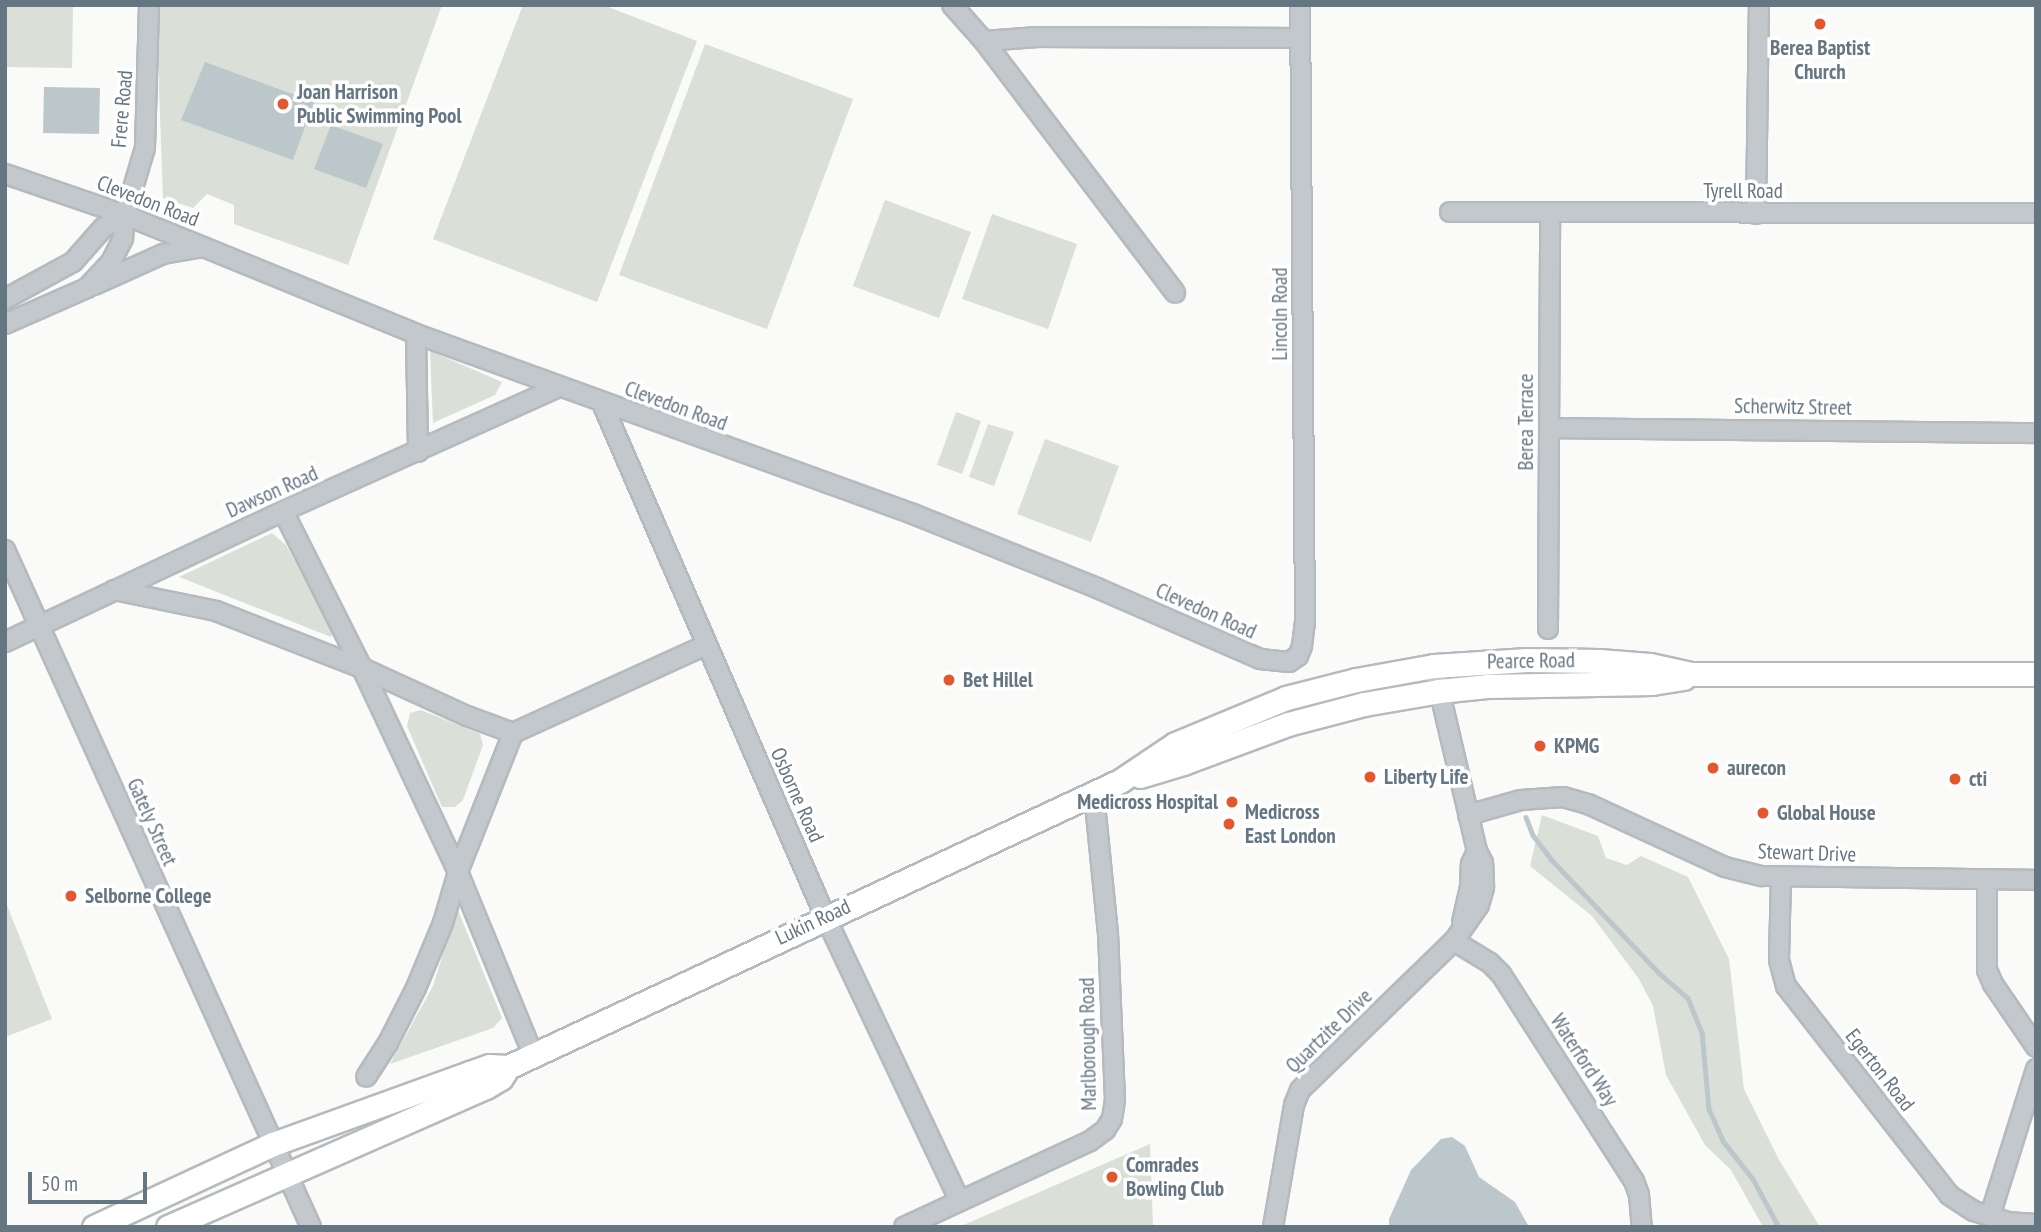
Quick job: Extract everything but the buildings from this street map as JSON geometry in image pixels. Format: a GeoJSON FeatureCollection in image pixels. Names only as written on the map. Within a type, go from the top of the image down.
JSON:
{"type":"FeatureCollection","features":[{"type":"Feature","properties":{"kind":"main road","name":"Pearce Road"},"geometry":{"type":"LineString","coordinates":[[1356,680],[1434,666],[1527,660],[1599,661],[1707,674],[2036,674]]}},
{"type":"Feature","properties":{"kind":"main road","name":"Pearce Road"},"geometry":{"type":"LineString","coordinates":[[1364,704],[1438,691],[1487,686],[1652,683],[1707,674]]}},
{"type":"Feature","properties":{"kind":"main road","name":"Lukin Road"},"geometry":{"type":"LineString","coordinates":[[94,1227],[273,1144],[489,1066],[508,1067],[825,916],[1120,781],[1175,744],[1251,710],[1356,680]]}},
{"type":"Feature","properties":{"kind":"main road","name":"Lukin Road"},"geometry":{"type":"LineString","coordinates":[[1120,781],[1183,764],[1288,724],[1364,704]]}},
{"type":"Feature","properties":{"kind":"main road","name":"Lukin Road"},"geometry":{"type":"LineString","coordinates":[[168,1227],[286,1172],[486,1087],[500,1079],[508,1067]]}},
{"type":"Feature","properties":{"kind":"street","name":"Frere Road"},"geometry":{"type":"LineString","coordinates":[[87,288],[111,262],[123,238],[125,215],[145,148],[149,5]]}},
{"type":"Feature","properties":{"kind":"street"},"geometry":{"type":"LineString","coordinates":[[952,5],[984,41],[1175,293]]}},
{"type":"Feature","properties":{"kind":"street","name":"Lincoln Road"},"geometry":{"type":"LineString","coordinates":[[1300,5],[1305,623]]}},
{"type":"Feature","properties":{"kind":"street"},"geometry":{"type":"LineString","coordinates":[[1756,214],[1759,5]]}},
{"type":"Feature","properties":{"kind":"street"},"geometry":{"type":"LineString","coordinates":[[984,41],[1038,37],[1300,38]]}},
{"type":"Feature","properties":{"kind":"street","name":"Clevedon Road"},"geometry":{"type":"LineString","coordinates":[[5,174],[125,215],[416,334],[912,513],[1097,588],[1260,659],[1278,663],[1289,662],[1298,656],[1305,623]]}},
{"type":"Feature","properties":{"kind":"street","name":"Tyrell Road"},"geometry":{"type":"LineString","coordinates":[[1450,212],[2036,213]]}},
{"type":"Feature","properties":{"kind":"street","name":"Berea Terrace"},"geometry":{"type":"LineString","coordinates":[[1548,629],[1550,214]]}},
{"type":"Feature","properties":{"kind":"street"},"geometry":{"type":"LineString","coordinates":[[5,299],[73,262],[103,229],[125,215]]}},
{"type":"Feature","properties":{"kind":"street"},"geometry":{"type":"LineString","coordinates":[[5,324],[163,254],[203,247]]}},
{"type":"Feature","properties":{"kind":"street"},"geometry":{"type":"LineString","coordinates":[[416,334],[418,452]]}},
{"type":"Feature","properties":{"kind":"street","name":"Dawson Road"},"geometry":{"type":"LineString","coordinates":[[5,642],[284,511],[559,387]]}},
{"type":"Feature","properties":{"kind":"street","name":"Osborne Road"},"geometry":{"type":"LineString","coordinates":[[602,403],[825,916],[960,1201]]}},
{"type":"Feature","properties":{"kind":"street","name":"Scherwitz Street"},"geometry":{"type":"LineString","coordinates":[[1549,428],[2036,433]]}},
{"type":"Feature","properties":{"kind":"street"},"geometry":{"type":"LineString","coordinates":[[284,511],[362,668],[458,873],[533,1055]]}},
{"type":"Feature","properties":{"kind":"street","name":"Gately Street"},"geometry":{"type":"LineString","coordinates":[[5,550],[311,1227]]}},
{"type":"Feature","properties":{"kind":"street"},"geometry":{"type":"LineString","coordinates":[[114,590],[216,611],[362,668],[467,716],[513,733]]}},
{"type":"Feature","properties":{"kind":"street"},"geometry":{"type":"LineString","coordinates":[[366,1077],[388,1043],[416,988],[443,923],[458,873],[513,733],[706,645]]}},
{"type":"Feature","properties":{"kind":"street","name":"Quartzite Drive"},"geometry":{"type":"LineString","coordinates":[[1273,1227],[1294,1105],[1300,1090],[1456,938],[1476,913],[1484,887],[1483,863],[1477,851],[1434,666]]}},
{"type":"Feature","properties":{"kind":"street","name":"Marlborough Road"},"geometry":{"type":"LineString","coordinates":[[904,1227],[1090,1141],[1105,1130],[1112,1119],[1115,1100],[1108,934],[1094,793]]}},
{"type":"Feature","properties":{"kind":"street","name":"Stewart Drive"},"geometry":{"type":"LineString","coordinates":[[1468,814],[1521,800],[1563,797],[1588,804],[1725,867],[1781,877],[2036,880]]}},
{"type":"Feature","properties":{"kind":"street","name":"Egerton Road"},"geometry":{"type":"LineString","coordinates":[[1781,877],[1779,960],[1786,986],[1950,1195],[1960,1204],[2007,1222],[2036,1224]]}},
{"type":"Feature","properties":{"kind":"street"},"geometry":{"type":"LineString","coordinates":[[1987,880],[1987,970],[1993,984],[2036,1047]]}},
{"type":"Feature","properties":{"kind":"street","name":"Waterford Way"},"geometry":{"type":"LineString","coordinates":[[1456,938],[1490,963],[1507,984],[1634,1181],[1639,1195],[1642,1227]]}},
{"type":"Feature","properties":{"kind":"street"},"geometry":{"type":"LineString","coordinates":[[1990,1216],[2036,1069]]}},
{"type":"Feature","properties":{"kind":"shaded area"},"geometry":{"type":"Polygon","coordinates":[[[5,5],[73,5],[72,68],[5,67],[5,5]]]}},
{"type":"Feature","properties":{"kind":"shaded area","name":"Joan Harrison Public Swimming Pool"},"geometry":{"type":"Polygon","coordinates":[[[156,5],[442,5],[348,265],[234,224],[234,205],[207,194],[193,208],[163,198],[156,5]]]}},
{"type":"Feature","properties":{"kind":"shaded area"},"geometry":{"type":"Polygon","coordinates":[[[523,5],[603,5],[697,41],[597,302],[433,239],[523,5]]]}},
{"type":"Feature","properties":{"kind":"shaded area"},"geometry":{"type":"Polygon","coordinates":[[[705,44],[853,99],[767,329],[619,275],[705,44]]]}},
{"type":"Feature","properties":{"kind":"shaded area"},"geometry":{"type":"Polygon","coordinates":[[[205,62],[314,102],[293,160],[181,120],[205,62]]]}},
{"type":"Feature","properties":{"kind":"shaded area"},"geometry":{"type":"Polygon","coordinates":[[[44,87],[100,88],[99,134],[43,133],[44,87]]]}},
{"type":"Feature","properties":{"kind":"shaded area"},"geometry":{"type":"Polygon","coordinates":[[[331,125],[383,144],[366,188],[314,169],[331,125]]]}},
{"type":"Feature","properties":{"kind":"shaded area"},"geometry":{"type":"Polygon","coordinates":[[[885,200],[971,232],[939,318],[853,286],[885,200]]]}},
{"type":"Feature","properties":{"kind":"shaded area"},"geometry":{"type":"Polygon","coordinates":[[[992,214],[1077,244],[1048,329],[962,299],[992,214]]]}},
{"type":"Feature","properties":{"kind":"shaded area"},"geometry":{"type":"Polygon","coordinates":[[[430,351],[502,382],[495,395],[433,423],[430,351]]]}},
{"type":"Feature","properties":{"kind":"shaded area"},"geometry":{"type":"Polygon","coordinates":[[[956,412],[981,421],[962,474],[937,465],[956,412]]]}},
{"type":"Feature","properties":{"kind":"shaded area"},"geometry":{"type":"Polygon","coordinates":[[[988,424],[1014,432],[994,486],[969,477],[988,424]]]}},
{"type":"Feature","properties":{"kind":"shaded area"},"geometry":{"type":"Polygon","coordinates":[[[1045,439],[1119,466],[1091,542],[1017,514],[1045,439]]]}},
{"type":"Feature","properties":{"kind":"shaded area"},"geometry":{"type":"Polygon","coordinates":[[[272,533],[286,545],[334,633],[331,637],[179,577],[272,533]]]}},
{"type":"Feature","properties":{"kind":"shaded area"},"geometry":{"type":"Polygon","coordinates":[[[421,710],[480,734],[483,745],[463,800],[455,807],[442,807],[407,726],[410,713],[421,710]]]}},
{"type":"Feature","properties":{"kind":"shaded area"},"geometry":{"type":"Polygon","coordinates":[[[1542,815],[1598,836],[1606,858],[1627,865],[1641,856],[1688,877],[1729,959],[1744,1089],[1778,1158],[1820,1227],[1763,1227],[1731,1170],[1705,1145],[1666,1075],[1653,1006],[1639,979],[1592,916],[1530,866],[1542,815]]]}},
{"type":"Feature","properties":{"kind":"shaded area"},"geometry":{"type":"Polygon","coordinates":[[[5,900],[52,1019],[5,1037],[5,900]]]}},
{"type":"Feature","properties":{"kind":"shaded area"},"geometry":{"type":"Polygon","coordinates":[[[457,908],[502,1018],[493,1028],[390,1064],[433,986],[457,908]]]}},
{"type":"Feature","properties":{"kind":"shaded area"},"geometry":{"type":"Polygon","coordinates":[[[1452,1137],[1465,1146],[1479,1177],[1515,1202],[1529,1227],[1389,1227],[1389,1219],[1411,1170],[1441,1139],[1452,1137]]]}},
{"type":"Feature","properties":{"kind":"shaded area","name":"Comrades Bowling Club"},"geometry":{"type":"Polygon","coordinates":[[[1150,1144],[1153,1227],[959,1227],[1150,1144]]]}},
{"type":"Feature","properties":{"kind":"waterway"},"geometry":{"type":"LineString","coordinates":[[1526,817],[1533,835],[1551,859],[1659,973],[1688,998],[1702,1032],[1709,1109],[1723,1141],[1753,1179],[1779,1227]]}},
{"type":"Feature","properties":{"kind":"place","name":"Berea Baptist Church"},"geometry":{"type":"Point","coordinates":[1820,24]}},
{"type":"Feature","properties":{"kind":"place","name":"Joan Harrison Public Swimming Pool"},"geometry":{"type":"Point","coordinates":[283,104]}},
{"type":"Feature","properties":{"kind":"place","name":"Bet Hillel"},"geometry":{"type":"Point","coordinates":[949,680]}},
{"type":"Feature","properties":{"kind":"place","name":"KPMG"},"geometry":{"type":"Point","coordinates":[1540,746]}},
{"type":"Feature","properties":{"kind":"place","name":"aurecon"},"geometry":{"type":"Point","coordinates":[1713,768]}},
{"type":"Feature","properties":{"kind":"place","name":"Liberty Life"},"geometry":{"type":"Point","coordinates":[1370,777]}},
{"type":"Feature","properties":{"kind":"place","name":"cti"},"geometry":{"type":"Point","coordinates":[1955,779]}},
{"type":"Feature","properties":{"kind":"place","name":"Medicross Hospital"},"geometry":{"type":"Point","coordinates":[1232,802]}},
{"type":"Feature","properties":{"kind":"place","name":"Global House"},"geometry":{"type":"Point","coordinates":[1763,813]}},
{"type":"Feature","properties":{"kind":"place","name":"Medicross East London"},"geometry":{"type":"Point","coordinates":[1229,824]}},
{"type":"Feature","properties":{"kind":"place","name":"Selborne College"},"geometry":{"type":"Point","coordinates":[71,896]}},
{"type":"Feature","properties":{"kind":"place","name":"Comrades Bowling Club"},"geometry":{"type":"Point","coordinates":[1112,1177]}}]}
